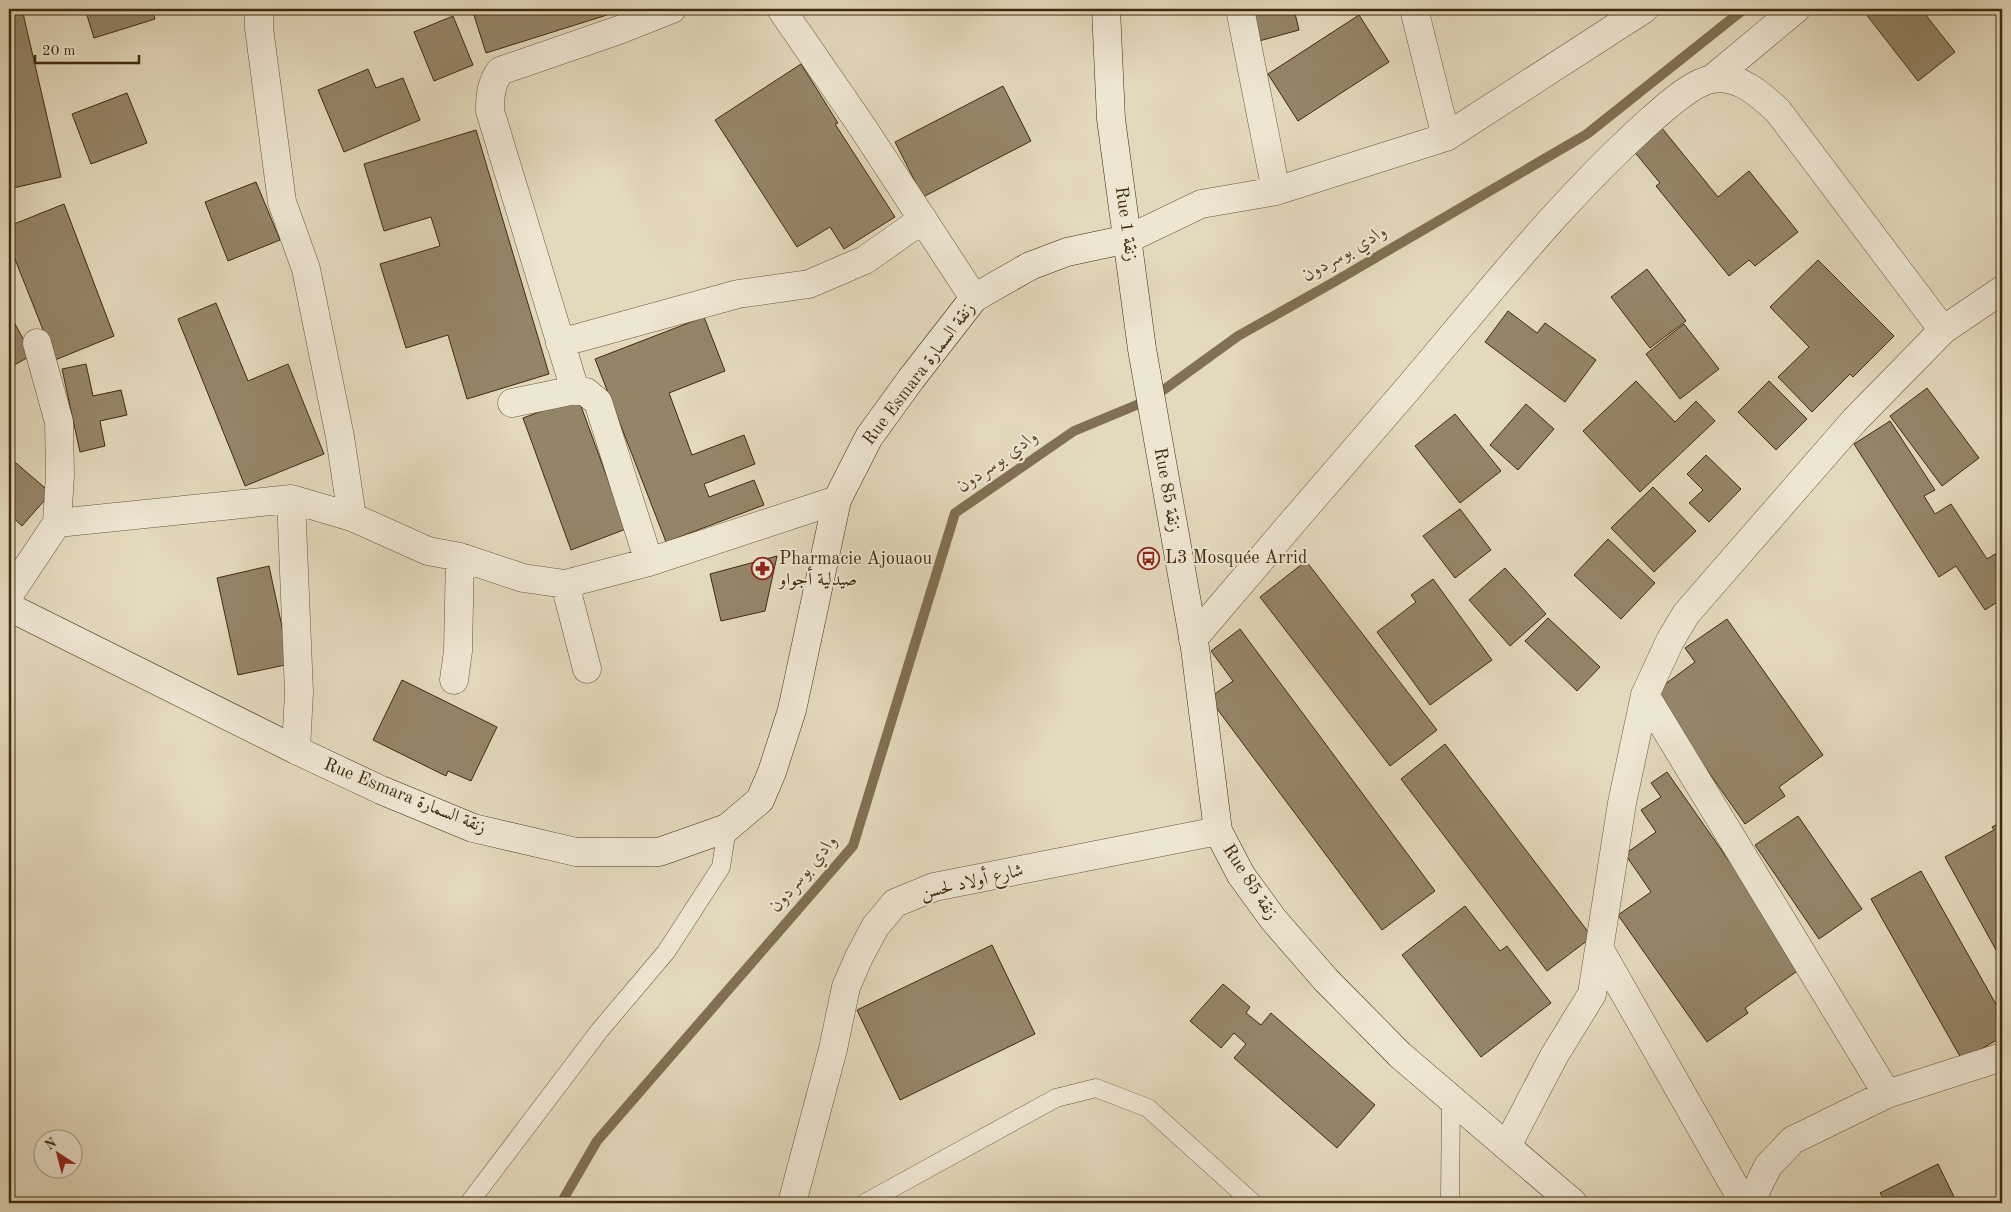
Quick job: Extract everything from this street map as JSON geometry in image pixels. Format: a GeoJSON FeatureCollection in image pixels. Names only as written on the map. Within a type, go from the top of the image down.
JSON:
{"type":"FeatureCollection","features":[{"type":"Feature","properties":{"kind":"street"},"geometry":{"type":"LineString","coordinates":[[259,9],[259,28],[282,202],[306,269],[340,436],[352,517]]}},
{"type":"Feature","properties":{"kind":"street"},"geometry":{"type":"LineString","coordinates":[[574,390],[490,111],[492,82],[500,71],[516,64],[619,30],[672,9]]}},
{"type":"Feature","properties":{"kind":"street"},"geometry":{"type":"LineString","coordinates":[[781,9],[863,128],[974,298]]}},
{"type":"Feature","properties":{"kind":"street","name":"Rue زنقة 1"},"geometry":{"type":"LineString","coordinates":[[1106,9],[1111,119],[1142,349],[1158,438]]}},
{"type":"Feature","properties":{"kind":"street"},"geometry":{"type":"LineString","coordinates":[[1240,9],[1276,190]]}},
{"type":"Feature","properties":{"kind":"street"},"geometry":{"type":"LineString","coordinates":[[1414,9],[1446,137]]}},
{"type":"Feature","properties":{"kind":"street","name":"Rue Esmara زنقة السمارة"},"geometry":{"type":"LineString","coordinates":[[9,607],[296,750],[381,790],[473,828],[576,852],[659,852],[727,828],[760,800],[772,772],[792,710],[836,500],[868,437],[974,298],[1030,266],[1067,252],[1128,239],[1201,204],[1276,190],[1446,137],[1644,9]]}},
{"type":"Feature","properties":{"kind":"street"},"geometry":{"type":"LineString","coordinates":[[1193,639],[1547,226],[1634,134],[1690,89],[1712,79],[1796,9]]}},
{"type":"Feature","properties":{"kind":"street"},"geometry":{"type":"LineString","coordinates":[[1712,79],[1730,79],[1757,91],[1778,111],[1943,330]]}},
{"type":"Feature","properties":{"kind":"street"},"geometry":{"type":"LineString","coordinates":[[560,343],[738,294],[809,284],[865,260],[922,219]]}},
{"type":"Feature","properties":{"kind":"street"},"geometry":{"type":"LineString","coordinates":[[1507,1146],[1554,1056],[1592,994],[1622,803],[1645,695],[1670,641],[1686,614],[1854,421],[1943,330],[2002,290]]}},
{"type":"Feature","properties":{"kind":"street"},"geometry":{"type":"LineString","coordinates":[[9,595],[57,523],[60,475],[59,422],[37,343]]}},
{"type":"Feature","properties":{"kind":"street"},"geometry":{"type":"LineString","coordinates":[[512,404],[574,390],[586,392],[598,402],[649,562]]}},
{"type":"Feature","properties":{"kind":"street","name":"Rue 85 زنقة"},"geometry":{"type":"LineString","coordinates":[[1158,438],[1193,639],[1218,831],[1241,875],[1273,919],[1326,980],[1400,1055],[1573,1203]]}},
{"type":"Feature","properties":{"kind":"street"},"geometry":{"type":"LineString","coordinates":[[291,499],[299,692],[296,750]]}},
{"type":"Feature","properties":{"kind":"street"},"geometry":{"type":"LineString","coordinates":[[57,523],[291,499],[352,517],[428,551],[460,557],[524,578],[565,584],[649,562],[836,500]]}},
{"type":"Feature","properties":{"kind":"street"},"geometry":{"type":"LineString","coordinates":[[454,680],[458,651],[460,557]]}},
{"type":"Feature","properties":{"kind":"street"},"geometry":{"type":"LineString","coordinates":[[565,584],[587,669]]}},
{"type":"Feature","properties":{"kind":"street"},"geometry":{"type":"LineString","coordinates":[[1645,695],[1887,1094]]}},
{"type":"Feature","properties":{"kind":"street","name":"شارع أولاد لحسن"},"geometry":{"type":"LineString","coordinates":[[792,1203],[833,1049],[846,987],[875,927],[896,903],[934,887],[1218,831]]}},
{"type":"Feature","properties":{"kind":"street"},"geometry":{"type":"LineString","coordinates":[[1600,950],[1744,1203]]}},
{"type":"Feature","properties":{"kind":"street"},"geometry":{"type":"LineString","coordinates":[[1750,1203],[1768,1166],[1793,1140],[1887,1094],[2002,1057]]}},
{"type":"Feature","properties":{"kind":"lane"},"geometry":{"type":"LineString","coordinates":[[469,1203],[600,1030],[666,952],[720,866],[727,828]]}},
{"type":"Feature","properties":{"kind":"lane"},"geometry":{"type":"LineString","coordinates":[[865,1203],[1056,1098],[1096,1088],[1148,1108],[1253,1203]]}},
{"type":"Feature","properties":{"kind":"lane"},"geometry":{"type":"LineString","coordinates":[[1448,1203],[1450,1198],[1451,1098]]}},
{"type":"Feature","properties":{"kind":"building"},"geometry":{"type":"Polygon","coordinates":[[[9,9],[22,9],[61,177],[9,189],[9,9]]]}},
{"type":"Feature","properties":{"kind":"building"},"geometry":{"type":"Polygon","coordinates":[[[85,9],[152,9],[155,19],[94,38],[85,9]]]}},
{"type":"Feature","properties":{"kind":"building"},"geometry":{"type":"Polygon","coordinates":[[[472,9],[605,9],[607,15],[486,53],[472,9]]]}},
{"type":"Feature","properties":{"kind":"building"},"geometry":{"type":"Polygon","coordinates":[[[1250,9],[1294,9],[1299,30],[1259,41],[1250,9]]]}},
{"type":"Feature","properties":{"kind":"building"},"geometry":{"type":"Polygon","coordinates":[[[1862,9],[1921,9],[1955,52],[1918,81],[1862,9]]]}},
{"type":"Feature","properties":{"kind":"building"},"geometry":{"type":"Polygon","coordinates":[[[1359,15],[1389,62],[1298,121],[1268,74],[1359,15]]]}},
{"type":"Feature","properties":{"kind":"building"},"geometry":{"type":"Polygon","coordinates":[[[453,16],[473,65],[434,81],[414,32],[453,16]]]}},
{"type":"Feature","properties":{"kind":"building"},"geometry":{"type":"Polygon","coordinates":[[[801,64],[838,123],[835,124],[895,217],[844,249],[830,227],[797,247],[715,120],[801,64]]]}},
{"type":"Feature","properties":{"kind":"building"},"geometry":{"type":"Polygon","coordinates":[[[368,69],[376,88],[403,78],[420,120],[344,152],[318,90],[368,69]]]}},
{"type":"Feature","properties":{"kind":"building"},"geometry":{"type":"Polygon","coordinates":[[[1003,86],[1031,141],[923,197],[895,142],[1003,86]]]}},
{"type":"Feature","properties":{"kind":"building"},"geometry":{"type":"Polygon","coordinates":[[[127,93],[147,143],[91,164],[72,114],[127,93]]]}},
{"type":"Feature","properties":{"kind":"building"},"geometry":{"type":"Polygon","coordinates":[[[1661,127],[1718,197],[1749,171],[1798,232],[1755,266],[1749,260],[1729,276],[1656,186],[1660,183],[1633,150],[1661,127]]]}},
{"type":"Feature","properties":{"kind":"building"},"geometry":{"type":"Polygon","coordinates":[[[476,130],[549,374],[467,399],[448,335],[406,348],[380,264],[440,246],[431,217],[384,231],[364,164],[476,130]]]}},
{"type":"Feature","properties":{"kind":"building"},"geometry":{"type":"Polygon","coordinates":[[[256,182],[280,240],[228,261],[205,202],[256,182]]]}},
{"type":"Feature","properties":{"kind":"building"},"geometry":{"type":"Polygon","coordinates":[[[64,204],[114,336],[55,360],[9,244],[9,226],[64,204]]]}},
{"type":"Feature","properties":{"kind":"building"},"geometry":{"type":"Polygon","coordinates":[[[1818,260],[1894,336],[1853,377],[1850,374],[1812,412],[1778,377],[1809,347],[1770,307],[1818,260]]]}},
{"type":"Feature","properties":{"kind":"building"},"geometry":{"type":"Polygon","coordinates":[[[1647,269],[1686,321],[1650,348],[1611,297],[1647,269]]]}},
{"type":"Feature","properties":{"kind":"building"},"geometry":{"type":"Polygon","coordinates":[[[216,303],[248,381],[288,364],[324,454],[245,486],[178,319],[216,303]]]}},
{"type":"Feature","properties":{"kind":"building"},"geometry":{"type":"Polygon","coordinates":[[[1508,311],[1537,333],[1545,323],[1596,360],[1565,402],[1485,342],[1508,311]]]}},
{"type":"Feature","properties":{"kind":"building"},"geometry":{"type":"Polygon","coordinates":[[[9,313],[32,355],[9,368],[9,313]]]}},
{"type":"Feature","properties":{"kind":"building"},"geometry":{"type":"Polygon","coordinates":[[[704,317],[725,371],[669,393],[692,455],[744,435],[755,464],[704,484],[709,497],[754,480],[764,505],[666,542],[595,359],[704,317]]]}},
{"type":"Feature","properties":{"kind":"building"},"geometry":{"type":"Polygon","coordinates":[[[1684,324],[1719,369],[1680,399],[1646,354],[1684,324]]]}},
{"type":"Feature","properties":{"kind":"building"},"geometry":{"type":"Polygon","coordinates":[[[86,364],[93,396],[121,390],[127,415],[100,421],[105,446],[80,452],[62,369],[86,364]]]}},
{"type":"Feature","properties":{"kind":"building"},"geometry":{"type":"Polygon","coordinates":[[[1636,381],[1675,422],[1696,401],[1715,421],[1640,492],[1583,431],[1636,381]]]}},
{"type":"Feature","properties":{"kind":"building"},"geometry":{"type":"Polygon","coordinates":[[[1769,381],[1807,419],[1776,450],[1738,412],[1769,381]]]}},
{"type":"Feature","properties":{"kind":"building"},"geometry":{"type":"Polygon","coordinates":[[[1927,388],[1979,458],[1942,486],[1890,416],[1927,388]]]}},
{"type":"Feature","properties":{"kind":"building"},"geometry":{"type":"Polygon","coordinates":[[[578,398],[626,529],[571,550],[523,418],[578,398]]]}},
{"type":"Feature","properties":{"kind":"building"},"geometry":{"type":"Polygon","coordinates":[[[1526,404],[1554,429],[1518,470],[1490,445],[1526,404]]]}},
{"type":"Feature","properties":{"kind":"building"},"geometry":{"type":"Polygon","coordinates":[[[1455,414],[1501,471],[1460,503],[1415,446],[1455,414]]]}},
{"type":"Feature","properties":{"kind":"building"},"geometry":{"type":"Polygon","coordinates":[[[1890,421],[1935,490],[1924,496],[1935,514],[1951,504],[1987,559],[2002,550],[2002,599],[1985,610],[1956,566],[1939,577],[1854,444],[1890,421]]]}},
{"type":"Feature","properties":{"kind":"building"},"geometry":{"type":"Polygon","coordinates":[[[1706,455],[1741,489],[1709,522],[1689,503],[1703,490],[1687,474],[1706,455]]]}},
{"type":"Feature","properties":{"kind":"building"},"geometry":{"type":"Polygon","coordinates":[[[9,457],[51,493],[22,526],[9,514],[9,457]]]}},
{"type":"Feature","properties":{"kind":"building"},"geometry":{"type":"Polygon","coordinates":[[[2002,474],[2002,489],[1996,478],[2002,474]]]}},
{"type":"Feature","properties":{"kind":"building"},"geometry":{"type":"Polygon","coordinates":[[[1653,487],[1696,531],[1654,572],[1611,528],[1653,487]]]}},
{"type":"Feature","properties":{"kind":"building"},"geometry":{"type":"Polygon","coordinates":[[[1460,509],[1491,550],[1455,578],[1423,536],[1460,509]]]}},
{"type":"Feature","properties":{"kind":"building"},"geometry":{"type":"Polygon","coordinates":[[[1608,539],[1655,583],[1621,619],[1574,575],[1608,539]]]}},
{"type":"Feature","properties":{"kind":"building"},"geometry":{"type":"Polygon","coordinates":[[[777,556],[765,611],[721,621],[710,574],[777,556]]]}},
{"type":"Feature","properties":{"kind":"building"},"geometry":{"type":"Polygon","coordinates":[[[1306,561],[1437,730],[1390,766],[1260,597],[1306,561]]]}},
{"type":"Feature","properties":{"kind":"building"},"geometry":{"type":"Polygon","coordinates":[[[269,566],[290,664],[238,675],[217,578],[269,566]]]}},
{"type":"Feature","properties":{"kind":"building"},"geometry":{"type":"Polygon","coordinates":[[[1505,568],[1546,614],[1510,646],[1469,600],[1505,568]]]}},
{"type":"Feature","properties":{"kind":"building"},"geometry":{"type":"Polygon","coordinates":[[[1433,579],[1492,660],[1430,705],[1377,632],[1416,602],[1411,595],[1433,579]]]}},
{"type":"Feature","properties":{"kind":"building"},"geometry":{"type":"Polygon","coordinates":[[[1548,618],[1600,667],[1577,691],[1525,641],[1548,618]]]}},
{"type":"Feature","properties":{"kind":"building"},"geometry":{"type":"Polygon","coordinates":[[[1727,619],[1823,755],[1779,787],[1785,796],[1745,824],[1653,693],[1695,662],[1685,648],[1727,619]]]}},
{"type":"Feature","properties":{"kind":"building"},"geometry":{"type":"Polygon","coordinates":[[[1240,629],[1435,891],[1382,930],[1209,698],[1233,681],[1211,651],[1240,629]]]}},
{"type":"Feature","properties":{"kind":"building"},"geometry":{"type":"Polygon","coordinates":[[[2002,655],[2002,669],[1996,660],[2002,655]]]}},
{"type":"Feature","properties":{"kind":"building"},"geometry":{"type":"Polygon","coordinates":[[[402,680],[497,727],[471,781],[448,771],[446,776],[373,740],[402,680]]]}},
{"type":"Feature","properties":{"kind":"building"},"geometry":{"type":"Polygon","coordinates":[[[1445,744],[1592,937],[1547,971],[1401,779],[1445,744]]]}},
{"type":"Feature","properties":{"kind":"building"},"geometry":{"type":"Polygon","coordinates":[[[1667,772],[1803,967],[1745,1008],[1748,1013],[1707,1042],[1618,915],[1651,892],[1625,854],[1656,832],[1641,810],[1661,797],[1651,783],[1667,772]]]}},
{"type":"Feature","properties":{"kind":"building"},"geometry":{"type":"Polygon","coordinates":[[[1798,816],[1862,909],[1819,939],[1755,845],[1798,816]]]}},
{"type":"Feature","properties":{"kind":"building"},"geometry":{"type":"Polygon","coordinates":[[[2002,822],[2002,961],[1945,857],[1994,830],[1992,827],[2002,822]]]}},
{"type":"Feature","properties":{"kind":"building"},"geometry":{"type":"Polygon","coordinates":[[[1921,871],[2002,1015],[2002,1037],[1962,1060],[1871,899],[1921,871]]]}},
{"type":"Feature","properties":{"kind":"building"},"geometry":{"type":"Polygon","coordinates":[[[1465,906],[1500,951],[1507,946],[1551,1003],[1481,1057],[1402,955],[1465,906]]]}},
{"type":"Feature","properties":{"kind":"building"},"geometry":{"type":"Polygon","coordinates":[[[992,945],[1035,1034],[900,1100],[857,1010],[992,945]]]}},
{"type":"Feature","properties":{"kind":"building"},"geometry":{"type":"Polygon","coordinates":[[[1223,984],[1250,1007],[1246,1013],[1261,1025],[1271,1013],[1375,1105],[1337,1148],[1234,1058],[1246,1044],[1234,1033],[1221,1048],[1190,1021],[1223,984]]]}},
{"type":"Feature","properties":{"kind":"building"},"geometry":{"type":"Polygon","coordinates":[[[1938,1164],[1957,1203],[1886,1203],[1880,1193],[1938,1164]]]}},
{"type":"Feature","properties":{"kind":"waterway","name":"وادي بوسردون"},"geometry":{"type":"LineString","coordinates":[[561,1203],[597,1141],[853,846],[955,513],[1074,431],[1151,399],[1238,336],[1587,134],[1744,9]]}},
{"type":"Feature","properties":{"kind":"place","name":"L3 Mosquée Arrid"},"geometry":{"type":"Point","coordinates":[1149,558]}},
{"type":"Feature","properties":{"kind":"place","name":"Pharmacie Ajouaou صيدلية أجواو"},"geometry":{"type":"Point","coordinates":[763,569]}}]}
